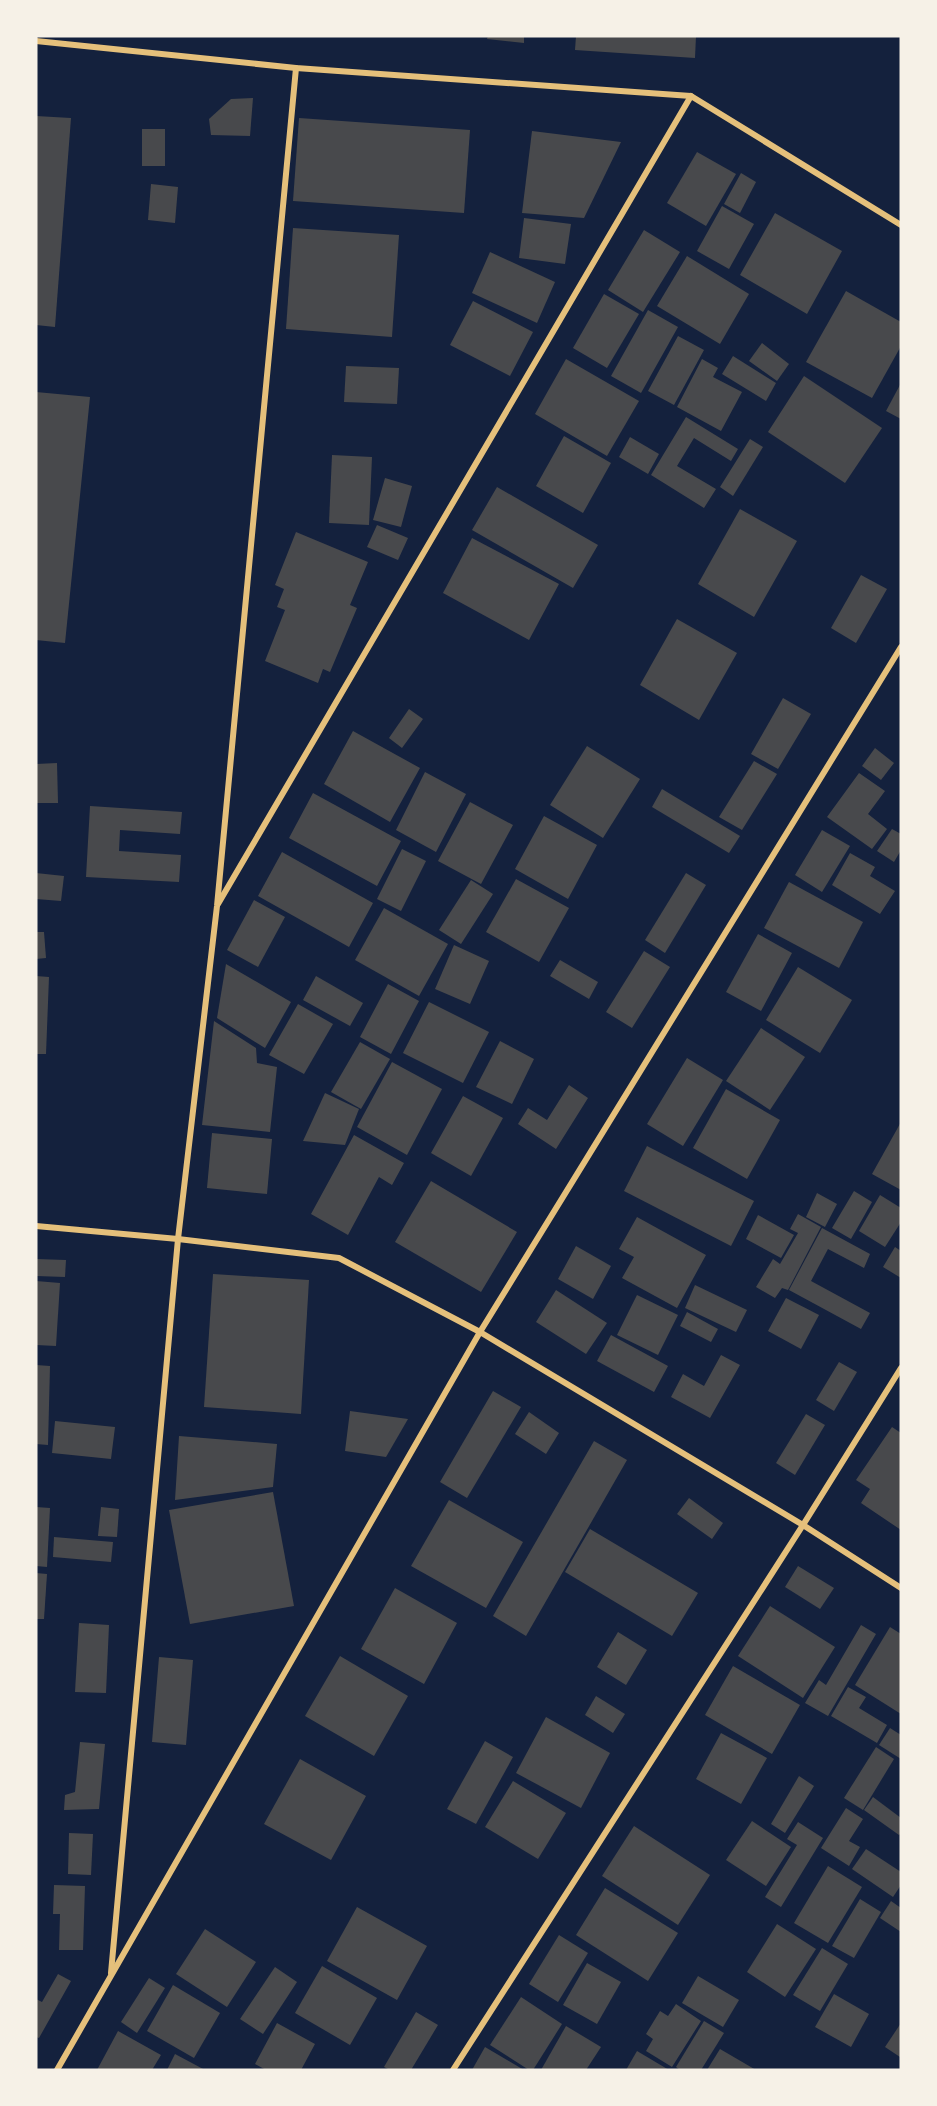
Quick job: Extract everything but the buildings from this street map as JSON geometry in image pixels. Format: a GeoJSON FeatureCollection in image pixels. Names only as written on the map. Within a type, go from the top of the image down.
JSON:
{"type":"FeatureCollection","features":[{"type":"Feature","properties":{"kind":"street"},"geometry":{"type":"LineString","coordinates":[[87,45],[88,36]]}},
{"type":"Feature","properties":{"kind":"street"},"geometry":{"type":"LineString","coordinates":[[36,40],[296,68],[691,96],[901,225]]}},
{"type":"Feature","properties":{"kind":"street"},"geometry":{"type":"LineString","coordinates":[[111,1973],[178,1239],[217,906],[296,68]]}},
{"type":"Feature","properties":{"kind":"street"},"geometry":{"type":"LineString","coordinates":[[217,906],[691,96]]}},
{"type":"Feature","properties":{"kind":"street"},"geometry":{"type":"LineString","coordinates":[[57,2070],[480,1332],[901,647]]}},
{"type":"Feature","properties":{"kind":"street"},"geometry":{"type":"LineString","coordinates":[[36,1226],[339,1257],[480,1332],[803,1525],[901,1588]]}},
{"type":"Feature","properties":{"kind":"street"},"geometry":{"type":"LineString","coordinates":[[453,2070],[803,1525],[901,1368]]}}]}
